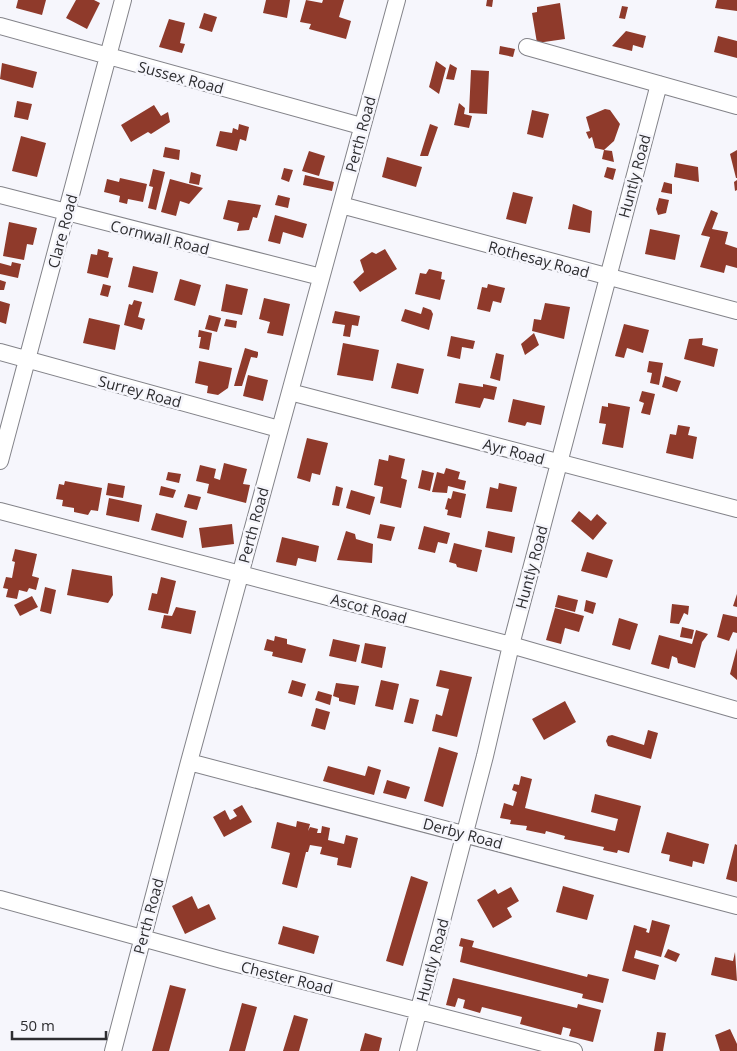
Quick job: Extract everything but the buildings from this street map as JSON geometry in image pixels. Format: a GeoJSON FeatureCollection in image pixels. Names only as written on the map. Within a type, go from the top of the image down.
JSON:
{"type":"FeatureCollection","features":[{"type":"Feature","properties":{"kind":"street","name":"Clare Road"},"geometry":{"type":"LineString","coordinates":[[0,461],[123,0]]}},
{"type":"Feature","properties":{"kind":"street","name":"Perth Road"},"geometry":{"type":"LineString","coordinates":[[113,1051],[189,762],[397,0]]}},
{"type":"Feature","properties":{"kind":"street","name":"Sussex Road"},"geometry":{"type":"LineString","coordinates":[[0,26],[362,126]]}},
{"type":"Feature","properties":{"kind":"street"},"geometry":{"type":"LineString","coordinates":[[527,47],[737,106]]}},
{"type":"Feature","properties":{"kind":"street","name":"Huntly Road"},"geometry":{"type":"LineString","coordinates":[[408,1051],[558,462],[659,84]]}},
{"type":"Feature","properties":{"kind":"street","name":"Cornwall Road"},"geometry":{"type":"LineString","coordinates":[[0,195],[321,277]]}},
{"type":"Feature","properties":{"kind":"street","name":"Rothesay Road"},"geometry":{"type":"LineString","coordinates":[[341,205],[607,278],[737,311]]}},
{"type":"Feature","properties":{"kind":"street","name":"Surrey Road"},"geometry":{"type":"LineString","coordinates":[[0,352],[280,429]]}},
{"type":"Feature","properties":{"kind":"street","name":"Ayr Road"},"geometry":{"type":"LineString","coordinates":[[290,392],[737,510]]}},
{"type":"Feature","properties":{"kind":"street","name":"Ascot Road"},"geometry":{"type":"LineString","coordinates":[[0,511],[511,645],[737,710]]}},
{"type":"Feature","properties":{"kind":"street","name":"Derby Road"},"geometry":{"type":"LineString","coordinates":[[189,762],[737,906]]}},
{"type":"Feature","properties":{"kind":"street","name":"Chester Road"},"geometry":{"type":"LineString","coordinates":[[0,899],[418,1012],[574,1051]]}}]}
